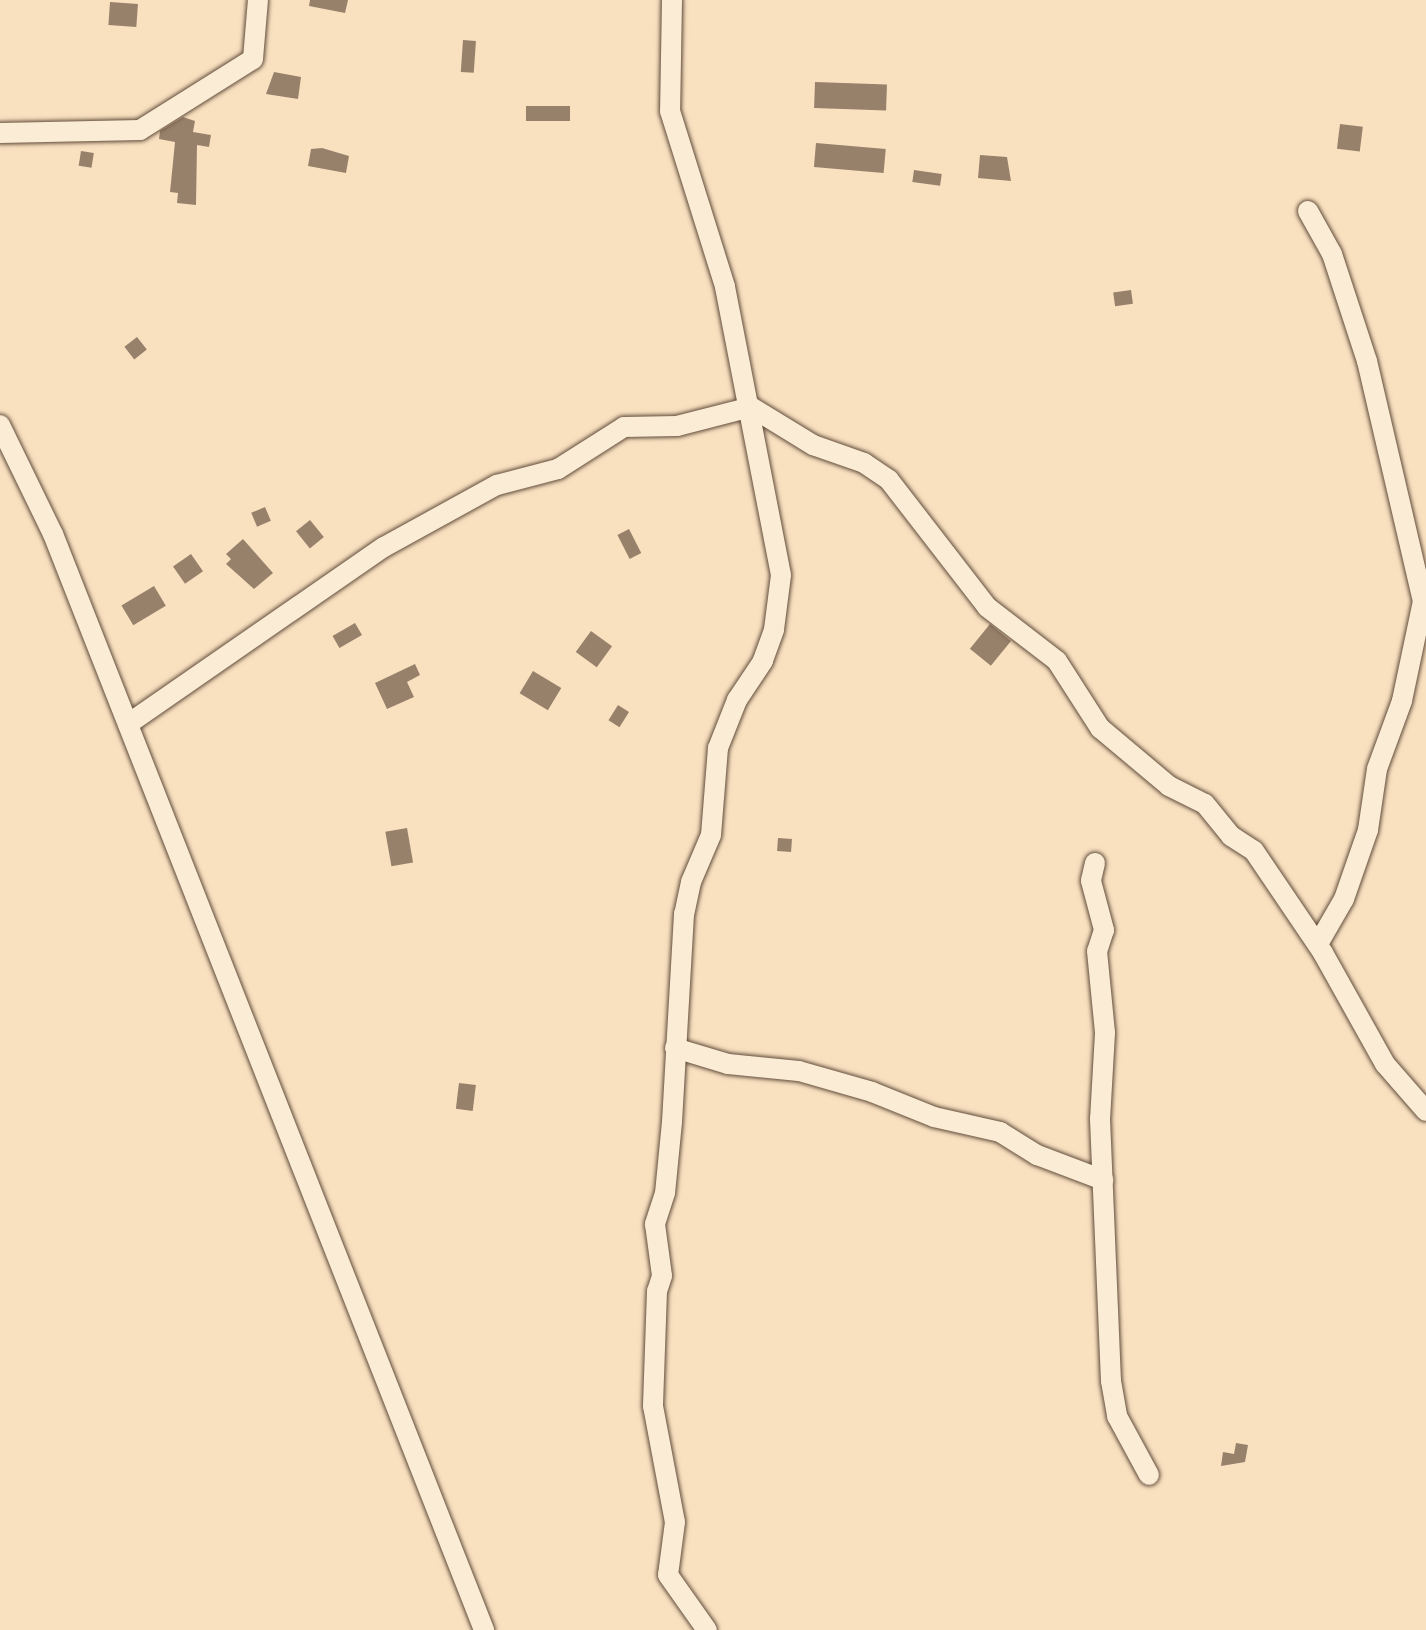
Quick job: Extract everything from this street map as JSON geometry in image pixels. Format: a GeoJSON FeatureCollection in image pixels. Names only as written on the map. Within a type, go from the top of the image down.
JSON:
{"type":"FeatureCollection","features":[{"type":"Feature","properties":{"kind":"street"},"geometry":{"type":"LineString","coordinates":[[0,133],[140,130],[253,59],[258,0]]}},
{"type":"Feature","properties":{"kind":"street"},"geometry":{"type":"LineString","coordinates":[[672,0],[670,111],[718,262],[751,407],[781,575],[774,630],[763,660],[737,700],[718,748],[711,835],[690,882],[684,914],[665,1193],[655,1224],[662,1276],[657,1291],[653,1406],[675,1522],[668,1575],[707,1630]]}},
{"type":"Feature","properties":{"kind":"street"},"geometry":{"type":"LineString","coordinates":[[1308,211],[1332,254],[1367,361],[1424,601],[1402,701],[1377,769],[1368,830],[1344,899],[1318,944]]}},
{"type":"Feature","properties":{"kind":"street"},"geometry":{"type":"LineString","coordinates":[[128,724],[384,547],[496,485],[558,470],[624,427],[678,426],[751,407],[813,445],[864,463],[889,480],[987,607],[1057,662],[1100,728],[1169,786],[1204,804],[1231,836],[1254,851],[1318,944],[1384,1064],[1426,1111]]}},
{"type":"Feature","properties":{"kind":"street"},"geometry":{"type":"LineString","coordinates":[[0,425],[53,534],[484,1630]]}},
{"type":"Feature","properties":{"kind":"street"},"geometry":{"type":"LineString","coordinates":[[1095,863],[1091,881],[1104,930],[1097,951],[1105,1033],[1102,1180],[1112,1381],[1118,1416],[1149,1475]]}},
{"type":"Feature","properties":{"kind":"street"},"geometry":{"type":"LineString","coordinates":[[675,1048],[728,1064],[799,1071],[872,1092],[934,1117],[1000,1132],[1037,1155],[1102,1180]]}},
{"type":"Feature","properties":{"kind":"building"},"geometry":{"type":"Polygon","coordinates":[[[310,0],[348,0],[345,13],[309,6],[310,0]]]}},
{"type":"Feature","properties":{"kind":"building"},"geometry":{"type":"Polygon","coordinates":[[[110,2],[138,4],[136,27],[108,25],[110,2]]]}},
{"type":"Feature","properties":{"kind":"building"},"geometry":{"type":"Polygon","coordinates":[[[463,40],[476,41],[474,73],[461,72],[463,40]]]}},
{"type":"Feature","properties":{"kind":"building"},"geometry":{"type":"Polygon","coordinates":[[[274,72],[301,77],[298,99],[266,94],[274,72]]]}},
{"type":"Feature","properties":{"kind":"building"},"geometry":{"type":"Polygon","coordinates":[[[815,82],[887,85],[886,110],[814,108],[815,82]]]}},
{"type":"Feature","properties":{"kind":"building"},"geometry":{"type":"Polygon","coordinates":[[[526,106],[570,106],[570,121],[526,121],[526,106]]]}},
{"type":"Feature","properties":{"kind":"building"},"geometry":{"type":"Polygon","coordinates":[[[183,117],[195,121],[193,132],[211,135],[209,147],[197,145],[196,205],[177,203],[178,193],[170,192],[175,142],[159,139],[160,131],[183,117]]]}},
{"type":"Feature","properties":{"kind":"building"},"geometry":{"type":"Polygon","coordinates":[[[1340,124],[1363,127],[1360,152],[1337,149],[1340,124]]]}},
{"type":"Feature","properties":{"kind":"building"},"geometry":{"type":"Polygon","coordinates":[[[816,143],[886,149],[884,173],[814,167],[816,143]]]}},
{"type":"Feature","properties":{"kind":"building"},"geometry":{"type":"Polygon","coordinates":[[[322,148],[349,156],[346,173],[308,166],[311,149],[322,148]]]}},
{"type":"Feature","properties":{"kind":"building"},"geometry":{"type":"Polygon","coordinates":[[[81,151],[94,153],[91,168],[79,166],[81,151]]]}},
{"type":"Feature","properties":{"kind":"building"},"geometry":{"type":"Polygon","coordinates":[[[980,155],[1007,157],[1011,181],[978,178],[980,155]]]}},
{"type":"Feature","properties":{"kind":"building"},"geometry":{"type":"Polygon","coordinates":[[[914,170],[942,174],[940,186],[912,182],[914,170]]]}},
{"type":"Feature","properties":{"kind":"building"},"geometry":{"type":"Polygon","coordinates":[[[1131,290],[1133,304],[1115,306],[1113,293],[1131,290]]]}},
{"type":"Feature","properties":{"kind":"building"},"geometry":{"type":"Polygon","coordinates":[[[137,337],[147,350],[134,359],[124,347],[137,337]]]}},
{"type":"Feature","properties":{"kind":"building"},"geometry":{"type":"Polygon","coordinates":[[[265,507],[271,521],[257,527],[251,513],[265,507]]]}},
{"type":"Feature","properties":{"kind":"building"},"geometry":{"type":"Polygon","coordinates":[[[310,520],[324,537],[310,548],[296,531],[310,520]]]}},
{"type":"Feature","properties":{"kind":"building"},"geometry":{"type":"Polygon","coordinates":[[[629,529],[641,553],[630,559],[617,535],[629,529]]]}},
{"type":"Feature","properties":{"kind":"building"},"geometry":{"type":"Polygon","coordinates":[[[243,539],[273,573],[254,589],[226,564],[231,559],[226,554],[243,539]]]}},
{"type":"Feature","properties":{"kind":"building"},"geometry":{"type":"Polygon","coordinates":[[[191,554],[203,571],[185,584],[173,567],[191,554]]]}},
{"type":"Feature","properties":{"kind":"building"},"geometry":{"type":"Polygon","coordinates":[[[154,586],[166,606],[133,625],[121,606],[154,586]]]}},
{"type":"Feature","properties":{"kind":"building"},"geometry":{"type":"Polygon","coordinates":[[[355,623],[362,635],[339,648],[332,636],[355,623]]]}},
{"type":"Feature","properties":{"kind":"building"},"geometry":{"type":"Polygon","coordinates":[[[990,624],[1011,641],[991,666],[970,649],[990,624]]]}},
{"type":"Feature","properties":{"kind":"building"},"geometry":{"type":"Polygon","coordinates":[[[591,631],[612,646],[597,667],[576,652],[591,631]]]}},
{"type":"Feature","properties":{"kind":"building"},"geometry":{"type":"Polygon","coordinates":[[[415,664],[420,675],[407,682],[414,697],[387,709],[375,683],[415,664]]]}},
{"type":"Feature","properties":{"kind":"building"},"geometry":{"type":"Polygon","coordinates":[[[533,671],[561,688],[548,710],[520,693],[533,671]]]}},
{"type":"Feature","properties":{"kind":"building"},"geometry":{"type":"Polygon","coordinates":[[[618,705],[629,712],[619,727],[608,720],[618,705]]]}},
{"type":"Feature","properties":{"kind":"building"},"geometry":{"type":"Polygon","coordinates":[[[407,828],[413,862],[391,866],[385,832],[407,828]]]}},
{"type":"Feature","properties":{"kind":"building"},"geometry":{"type":"Polygon","coordinates":[[[778,838],[792,839],[791,852],[777,851],[778,838]]]}},
{"type":"Feature","properties":{"kind":"building"},"geometry":{"type":"Polygon","coordinates":[[[459,1083],[476,1085],[473,1111],[456,1109],[459,1083]]]}},
{"type":"Feature","properties":{"kind":"building"},"geometry":{"type":"Polygon","coordinates":[[[1236,1443],[1248,1445],[1245,1462],[1221,1466],[1223,1452],[1234,1454],[1236,1443]]]}}]}
